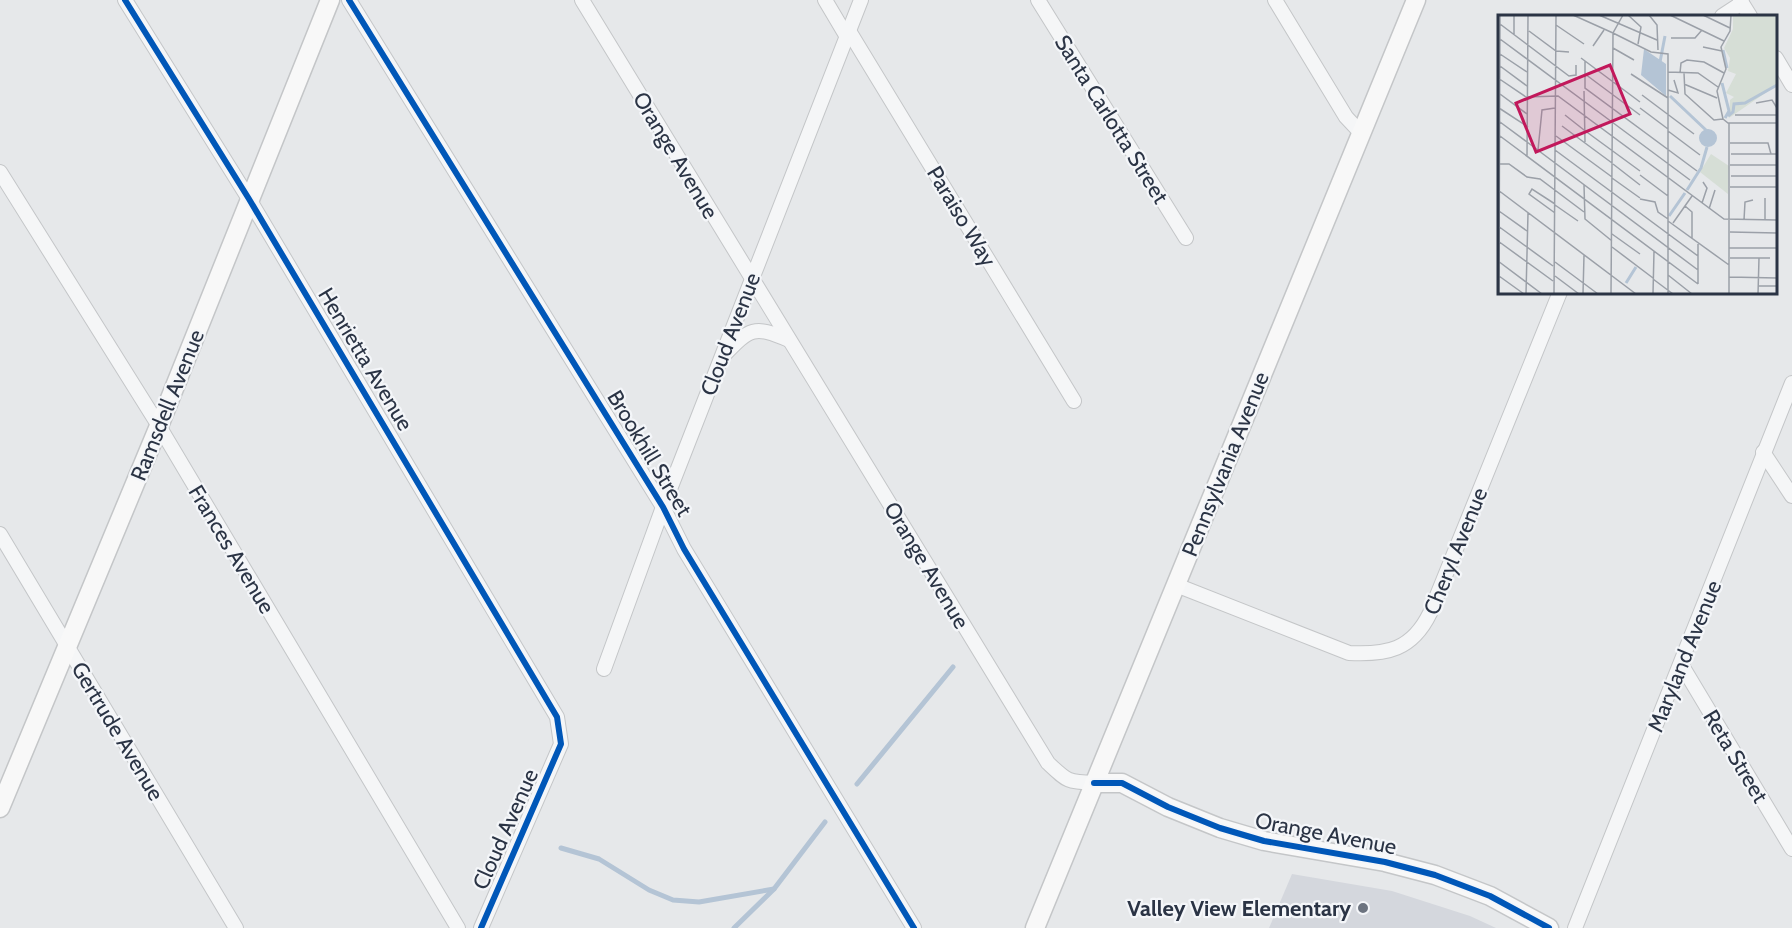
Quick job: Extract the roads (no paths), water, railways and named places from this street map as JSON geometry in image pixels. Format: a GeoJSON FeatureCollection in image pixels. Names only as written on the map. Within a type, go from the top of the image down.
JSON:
{"type":"FeatureCollection","features":[{"type":"Feature","properties":{"kind":"street","name":"Henrietta Avenue"},"geometry":{"type":"LineString","coordinates":[[125,0],[249,199],[548,699],[558,717],[561,744]]}},
{"type":"Feature","properties":{"kind":"street","name":"Ramsdell Avenue"},"geometry":{"type":"LineString","coordinates":[[0,808],[159,426],[330,0]]}},
{"type":"Feature","properties":{"kind":"street","name":"Brookhill Street"},"geometry":{"type":"LineString","coordinates":[[349,0],[663,507],[684,549],[914,928]]}},
{"type":"Feature","properties":{"kind":"street","name":"Orange Avenue"},"geometry":{"type":"LineString","coordinates":[[582,0],[1048,763],[1072,782],[1122,783],[1168,807],[1220,828],[1264,841],[1385,862],[1435,875],[1490,896],[1549,928]]}},
{"type":"Feature","properties":{"kind":"street","name":"Paraiso Way"},"geometry":{"type":"LineString","coordinates":[[825,0],[1074,401]]}},
{"type":"Feature","properties":{"kind":"street","name":"Cloud Avenue"},"geometry":{"type":"LineString","coordinates":[[604,669],[663,507],[861,0]]}},
{"type":"Feature","properties":{"kind":"street","name":"Santa Carlotta Street"},"geometry":{"type":"LineString","coordinates":[[1038,0],[1186,238]]}},
{"type":"Feature","properties":{"kind":"street"},"geometry":{"type":"LineString","coordinates":[[1275,0],[1346,117],[1360,133]]}},
{"type":"Feature","properties":{"kind":"street","name":"Pennsylvania Avenue"},"geometry":{"type":"LineString","coordinates":[[1035,928],[1416,0]]}},
{"type":"Feature","properties":{"kind":"street"},"geometry":{"type":"LineString","coordinates":[[1723,15],[1741,1],[1749,15]]}},
{"type":"Feature","properties":{"kind":"street"},"geometry":{"type":"LineString","coordinates":[[1777,60],[1792,85]]}},
{"type":"Feature","properties":{"kind":"street","name":"Frances Avenue"},"geometry":{"type":"LineString","coordinates":[[0,172],[159,426],[458,928]]}},
{"type":"Feature","properties":{"kind":"street","name":"Cheryl Avenue"},"geometry":{"type":"LineString","coordinates":[[1176,585],[1349,653],[1374,655],[1399,648],[1424,626],[1430,613],[1559,294]]}},
{"type":"Feature","properties":{"kind":"street"},"geometry":{"type":"LineString","coordinates":[[721,358],[743,336],[756,330],[770,332],[789,340]]}},
{"type":"Feature","properties":{"kind":"street","name":"Maryland Avenue"},"geometry":{"type":"LineString","coordinates":[[1575,928],[1792,383]]}},
{"type":"Feature","properties":{"kind":"street"},"geometry":{"type":"LineString","coordinates":[[1763,453],[1792,496]]}},
{"type":"Feature","properties":{"kind":"street","name":"Gertrude Avenue"},"geometry":{"type":"LineString","coordinates":[[0,534],[236,928]]}},
{"type":"Feature","properties":{"kind":"street","name":"Reta Street"},"geometry":{"type":"LineString","coordinates":[[1680,664],[1792,849]]}},
{"type":"Feature","properties":{"kind":"street","name":"Cloud Avenue"},"geometry":{"type":"LineString","coordinates":[[481,928],[561,744]]}},
{"type":"Feature","properties":{"kind":"waterway"},"geometry":{"type":"LineString","coordinates":[[857,784],[953,667]]}},
{"type":"Feature","properties":{"kind":"waterway"},"geometry":{"type":"LineString","coordinates":[[734,928],[774,889],[825,822]]}},
{"type":"Feature","properties":{"kind":"waterway"},"geometry":{"type":"LineString","coordinates":[[561,848],[599,859],[649,890],[673,900],[699,902],[774,889]]}},
{"type":"Feature","properties":{"kind":"place","name":"Valley View Elementary"},"geometry":{"type":"Point","coordinates":[1363,908]}}]}
